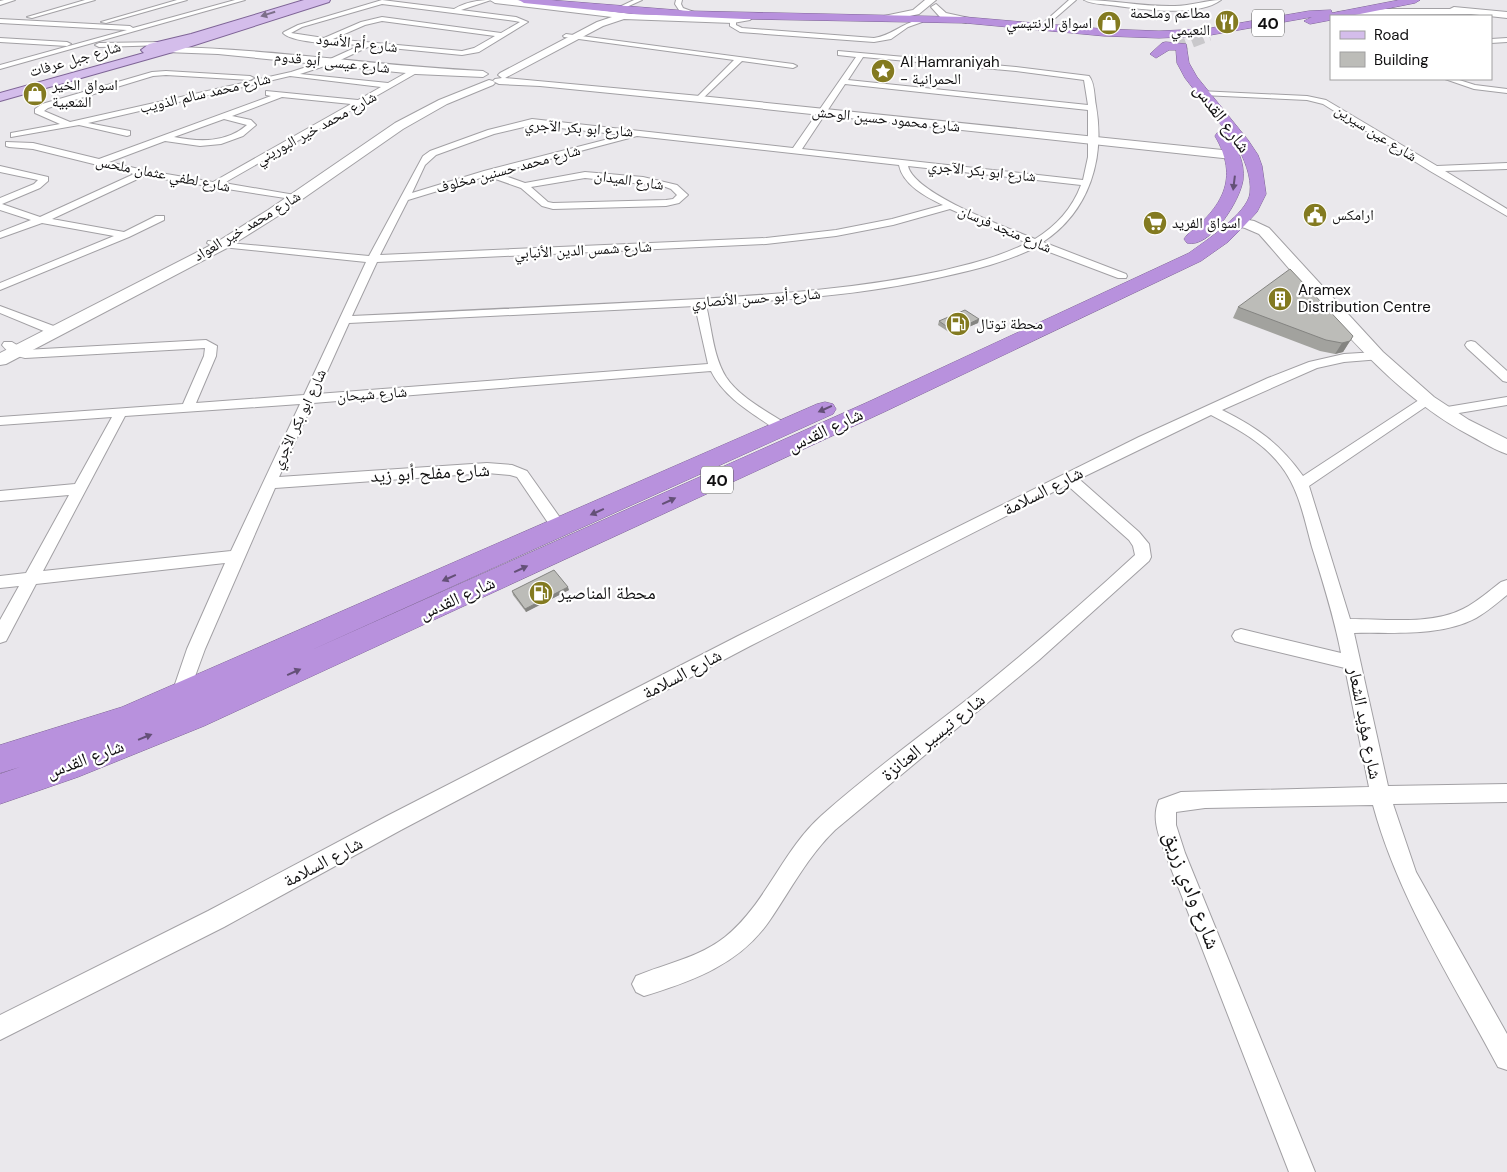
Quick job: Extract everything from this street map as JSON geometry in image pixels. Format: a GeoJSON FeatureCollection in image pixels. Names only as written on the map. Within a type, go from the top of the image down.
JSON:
{"type":"FeatureCollection","features":[{"type":"Feature","properties":{"kind":"highway"},"geometry":{"type":"LineString","coordinates":[[510,0],[615,13],[896,22],[917,17],[1105,36],[1182,48]]}},
{"type":"Feature","properties":{"kind":"highway"},"geometry":{"type":"LineString","coordinates":[[524,0],[631,12],[732,18],[896,22],[966,20],[1043,26],[1122,35],[1150,47],[1156,54]]}},
{"type":"Feature","properties":{"kind":"highway","name":"40"},"geometry":{"type":"LineString","coordinates":[[1182,48],[1384,0]]}},
{"type":"Feature","properties":{"kind":"highway","name":"40"},"geometry":{"type":"LineString","coordinates":[[1210,35],[1415,0]]}},
{"type":"Feature","properties":{"kind":"highway"},"geometry":{"type":"LineString","coordinates":[[1156,54],[1182,48],[1200,33],[1333,13]]}},
{"type":"Feature","properties":{"kind":"highway"},"geometry":{"type":"LineString","coordinates":[[1105,36],[1155,34],[1182,48]]}},
{"type":"Feature","properties":{"kind":"highway"},"geometry":{"type":"LineString","coordinates":[[1140,42],[1155,34]]}},
{"type":"Feature","properties":{"kind":"highway"},"geometry":{"type":"LineString","coordinates":[[1156,54],[1164,47],[1174,45],[1182,48]]}},
{"type":"Feature","properties":{"kind":"highway","name":"شارع القدس"},"geometry":{"type":"LineString","coordinates":[[0,788],[66,767],[193,717],[1176,268],[1211,247],[1238,222],[1250,208],[1258,194],[1254,166],[1243,143],[1202,93],[1184,65],[1182,48]]}},
{"type":"Feature","properties":{"kind":"highway","name":"شارع القدس"},"geometry":{"type":"LineString","coordinates":[[0,759],[90,732],[180,696],[1008,330],[1168,255],[1207,229],[1230,201],[1233,194],[1235,171],[1222,141],[1172,67],[1169,60],[1182,48]]}},
{"type":"Feature","properties":{"kind":"main road","name":"شارع جبل عرفات"},"geometry":{"type":"LineString","coordinates":[[0,96],[157,50],[315,0]]}},
{"type":"Feature","properties":{"kind":"main road","name":"شارع جبل عرفات"},"geometry":{"type":"LineString","coordinates":[[0,96],[108,63],[204,38],[325,0]]}},
{"type":"Feature","properties":{"kind":"main road"},"geometry":{"type":"LineString","coordinates":[[108,63],[115,54],[112,46]]}},
{"type":"Feature","properties":{"kind":"street"},"geometry":{"type":"LineString","coordinates":[[0,3],[12,0]]}},
{"type":"Feature","properties":{"kind":"street"},"geometry":{"type":"LineString","coordinates":[[94,25],[184,0]]}},
{"type":"Feature","properties":{"kind":"street"},"geometry":{"type":"LineString","coordinates":[[0,67],[242,0]]}},
{"type":"Feature","properties":{"kind":"street"},"geometry":{"type":"LineString","coordinates":[[455,11],[468,3],[488,0]]}},
{"type":"Feature","properties":{"kind":"street"},"geometry":{"type":"LineString","coordinates":[[495,0],[601,18],[606,21]]}},
{"type":"Feature","properties":{"kind":"street"},"geometry":{"type":"LineString","coordinates":[[545,0],[618,9],[692,12],[732,18]]}},
{"type":"Feature","properties":{"kind":"street"},"geometry":{"type":"LineString","coordinates":[[618,9],[639,0]]}},
{"type":"Feature","properties":{"kind":"street"},"geometry":{"type":"LineString","coordinates":[[678,0],[679,7],[692,12]]}},
{"type":"Feature","properties":{"kind":"street"},"geometry":{"type":"LineString","coordinates":[[917,17],[926,13],[934,3],[945,0]]}},
{"type":"Feature","properties":{"kind":"street"},"geometry":{"type":"LineString","coordinates":[[1043,26],[1073,0]]}},
{"type":"Feature","properties":{"kind":"street"},"geometry":{"type":"LineString","coordinates":[[1086,0],[1136,6],[1179,7],[1208,5],[1218,0]]}},
{"type":"Feature","properties":{"kind":"street"},"geometry":{"type":"LineString","coordinates":[[13,21],[85,1],[97,7]]}},
{"type":"Feature","properties":{"kind":"street","name":"شارع أم الأسود"},"geometry":{"type":"LineString","coordinates":[[378,2],[455,11],[516,19],[525,22],[469,52],[367,45],[289,35],[286,33],[291,29],[378,2]]}},
{"type":"Feature","properties":{"kind":"street"},"geometry":{"type":"LineString","coordinates":[[934,3],[943,15],[966,20]]}},
{"type":"Feature","properties":{"kind":"street"},"geometry":{"type":"LineString","coordinates":[[1484,3],[1507,10]]}},
{"type":"Feature","properties":{"kind":"street"},"geometry":{"type":"LineString","coordinates":[[1507,10],[1441,4],[1435,6],[1444,9],[1507,15]]}},
{"type":"Feature","properties":{"kind":"street"},"geometry":{"type":"LineString","coordinates":[[38,8],[52,11]]}},
{"type":"Feature","properties":{"kind":"street"},"geometry":{"type":"LineString","coordinates":[[1408,12],[1416,15]]}},
{"type":"Feature","properties":{"kind":"street"},"geometry":{"type":"LineString","coordinates":[[1333,13],[1470,12]]}},
{"type":"Feature","properties":{"kind":"street"},"geometry":{"type":"LineString","coordinates":[[585,15],[746,18]]}},
{"type":"Feature","properties":{"kind":"street","name":"شارع محمد خير العواد"},"geometry":{"type":"LineString","coordinates":[[570,37],[584,26],[585,15]]}},
{"type":"Feature","properties":{"kind":"street","name":"شارع محمد خير العواد"},"geometry":{"type":"LineString","coordinates":[[0,360],[8,348],[217,244],[291,198],[399,126],[443,102],[570,37],[606,21],[632,17]]}},
{"type":"Feature","properties":{"kind":"street"},"geometry":{"type":"LineString","coordinates":[[732,18],[733,26],[740,30],[874,40],[891,37],[896,22]]}},
{"type":"Feature","properties":{"kind":"street"},"geometry":{"type":"LineString","coordinates":[[325,40],[363,23],[378,19],[503,35]]}},
{"type":"Feature","properties":{"kind":"street"},"geometry":{"type":"LineString","coordinates":[[0,21],[138,29]]}},
{"type":"Feature","properties":{"kind":"street"},"geometry":{"type":"LineString","coordinates":[[358,44],[374,37]]}},
{"type":"Feature","properties":{"kind":"street"},"geometry":{"type":"LineString","coordinates":[[570,37],[793,66]]}},
{"type":"Feature","properties":{"kind":"street"},"geometry":{"type":"LineString","coordinates":[[204,38],[203,44],[218,51]]}},
{"type":"Feature","properties":{"kind":"street"},"geometry":{"type":"LineString","coordinates":[[0,40],[157,50]]}},
{"type":"Feature","properties":{"kind":"street"},"geometry":{"type":"LineString","coordinates":[[1492,40],[1507,40]]}},
{"type":"Feature","properties":{"kind":"street"},"geometry":{"type":"LineString","coordinates":[[392,47],[408,41]]}},
{"type":"Feature","properties":{"kind":"street"},"geometry":{"type":"LineString","coordinates":[[425,50],[440,43]]}},
{"type":"Feature","properties":{"kind":"street","name":"شارع محمد سالم الذويب"},"geometry":{"type":"LineString","coordinates":[[12,140],[48,129],[174,101],[332,62],[367,45]]}},
{"type":"Feature","properties":{"kind":"street"},"geometry":{"type":"LineString","coordinates":[[112,46],[157,50]]}},
{"type":"Feature","properties":{"kind":"street","name":"شارع عيسى أبو قدوم"},"geometry":{"type":"LineString","coordinates":[[157,50],[218,51],[490,78]]}},
{"type":"Feature","properties":{"kind":"street"},"geometry":{"type":"LineString","coordinates":[[796,151],[820,112],[861,54],[841,53]]}},
{"type":"Feature","properties":{"kind":"street","name":"شارع أبو حسن الأنصاري"},"geometry":{"type":"LineString","coordinates":[[346,320],[700,302],[878,286],[981,264],[1035,243],[1059,227],[1076,207],[1087,183],[1092,166],[1094,141],[1093,108],[1088,80],[1078,75],[861,54]]}},
{"type":"Feature","properties":{"kind":"street"},"geometry":{"type":"LineString","coordinates":[[700,99],[740,59]]}},
{"type":"Feature","properties":{"kind":"street"},"geometry":{"type":"LineString","coordinates":[[0,60],[19,62]]}},
{"type":"Feature","properties":{"kind":"street","name":"شارع محمد خير البوريني"},"geometry":{"type":"LineString","coordinates":[[216,184],[416,71]]}},
{"type":"Feature","properties":{"kind":"street"},"geometry":{"type":"LineString","coordinates":[[127,133],[72,124],[38,111],[45,106],[159,73],[267,79]]}},
{"type":"Feature","properties":{"kind":"street"},"geometry":{"type":"LineString","coordinates":[[287,74],[390,86]]}},
{"type":"Feature","properties":{"kind":"street","name":"شارع محمود حسين الوحش"},"geometry":{"type":"LineString","coordinates":[[490,78],[1094,141],[1222,141]]}},
{"type":"Feature","properties":{"kind":"street"},"geometry":{"type":"LineString","coordinates":[[1452,80],[1474,87],[1507,91]]}},
{"type":"Feature","properties":{"kind":"street"},"geometry":{"type":"LineString","coordinates":[[843,82],[1093,108]]}},
{"type":"Feature","properties":{"kind":"street"},"geometry":{"type":"LineString","coordinates":[[227,88],[253,92]]}},
{"type":"Feature","properties":{"kind":"street"},"geometry":{"type":"LineString","coordinates":[[262,93],[361,103]]}},
{"type":"Feature","properties":{"kind":"street","name":"شارع عين سيرين"},"geometry":{"type":"LineString","coordinates":[[1202,93],[1307,98],[1326,102],[1506,212]]}},
{"type":"Feature","properties":{"kind":"street"},"geometry":{"type":"LineString","coordinates":[[100,162],[280,95]]}},
{"type":"Feature","properties":{"kind":"street"},"geometry":{"type":"LineString","coordinates":[[166,96],[174,101]]}},
{"type":"Feature","properties":{"kind":"street"},"geometry":{"type":"LineString","coordinates":[[164,138],[194,144],[212,145],[233,138],[252,125],[248,122],[224,116]]}},
{"type":"Feature","properties":{"kind":"street","name":"شارع ابو بكر الآجري"},"geometry":{"type":"LineString","coordinates":[[180,696],[196,649],[307,399],[404,198],[421,165],[433,153],[454,144],[514,125],[540,122],[1087,183]]}},
{"type":"Feature","properties":{"kind":"street","name":"شارع محمد حسنين مخلوف"},"geometry":{"type":"LineString","coordinates":[[404,198],[487,173],[642,133]]}},
{"type":"Feature","properties":{"kind":"street","name":"شارع لطفي عثمان ملحس"},"geometry":{"type":"LineString","coordinates":[[12,140],[143,173],[291,198]]}},
{"type":"Feature","properties":{"kind":"street","name":"شارع منجد فرسان"},"geometry":{"type":"LineString","coordinates":[[903,163],[905,173],[909,179],[951,206],[1035,243],[1122,276]]}},
{"type":"Feature","properties":{"kind":"street"},"geometry":{"type":"LineString","coordinates":[[1433,169],[1507,166]]}},
{"type":"Feature","properties":{"kind":"street"},"geometry":{"type":"LineString","coordinates":[[0,169],[45,179],[37,186],[0,202]]}},
{"type":"Feature","properties":{"kind":"street"},"geometry":{"type":"LineString","coordinates":[[0,235],[40,220],[143,173]]}},
{"type":"Feature","properties":{"kind":"street","name":"شارع الميدان"},"geometry":{"type":"LineString","coordinates":[[487,173],[524,186],[545,204],[559,207],[666,203],[676,201],[683,195],[681,191],[665,184],[596,175],[576,175],[524,186]]}},
{"type":"Feature","properties":{"kind":"street"},"geometry":{"type":"LineString","coordinates":[[1258,194],[1264,231]]}},
{"type":"Feature","properties":{"kind":"street","name":"شارع شمس الدين الأنبابي"},"geometry":{"type":"LineString","coordinates":[[217,244],[373,259],[660,246],[802,238],[893,222],[951,206]]}},
{"type":"Feature","properties":{"kind":"street"},"geometry":{"type":"LineString","coordinates":[[0,207],[40,220],[126,236]]}},
{"type":"Feature","properties":{"kind":"street"},"geometry":{"type":"LineString","coordinates":[[0,288],[126,236],[160,218]]}},
{"type":"Feature","properties":{"kind":"street"},"geometry":{"type":"LineString","coordinates":[[1238,222],[1249,224],[1264,231],[1377,356],[1427,401],[1441,412],[1507,448]]}},
{"type":"Feature","properties":{"kind":"street"},"geometry":{"type":"LineString","coordinates":[[700,302],[715,367],[722,379],[736,395],[783,428]]}},
{"type":"Feature","properties":{"kind":"street"},"geometry":{"type":"LineString","coordinates":[[0,309],[49,329]]}},
{"type":"Feature","properties":{"kind":"street"},"geometry":{"type":"LineString","coordinates":[[8,348],[26,354],[206,344],[211,346],[210,356],[188,407]]}},
{"type":"Feature","properties":{"kind":"street"},"geometry":{"type":"LineString","coordinates":[[1471,346],[1507,378]]}},
{"type":"Feature","properties":{"kind":"street","name":"شارع السلامة"},"geometry":{"type":"LineString","coordinates":[[0,1028],[216,919],[744,641],[1068,477],[1144,440],[1313,365],[1344,358],[1377,356]]}},
{"type":"Feature","properties":{"kind":"street","name":"شارع شيحان"},"geometry":{"type":"LineString","coordinates":[[0,421],[715,367]]}},
{"type":"Feature","properties":{"kind":"street"},"geometry":{"type":"LineString","coordinates":[[1301,484],[1427,401]]}},
{"type":"Feature","properties":{"kind":"street"},"geometry":{"type":"LineString","coordinates":[[1441,412],[1507,401]]}},
{"type":"Feature","properties":{"kind":"street","name":"شارع مؤيد الشعار"},"geometry":{"type":"LineString","coordinates":[[1212,410],[1240,424],[1270,445],[1286,461],[1301,484],[1344,626],[1380,794],[1390,830],[1408,878],[1507,1058]]}},
{"type":"Feature","properties":{"kind":"street"},"geometry":{"type":"LineString","coordinates":[[0,636],[121,412]]}},
{"type":"Feature","properties":{"kind":"street","name":"شارع مفلح أبو زيد"},"geometry":{"type":"LineString","coordinates":[[270,483],[487,468],[512,470],[522,474],[560,529]]}},
{"type":"Feature","properties":{"kind":"street","name":"شارع تيسير العنانزة"},"geometry":{"type":"LineString","coordinates":[[644,984],[697,967],[728,949],[758,919],[801,852],[827,823],[995,688],[1104,594],[1143,557],[1141,544],[1134,536],[1068,477]]}},
{"type":"Feature","properties":{"kind":"street"},"geometry":{"type":"LineString","coordinates":[[0,496],[79,489]]}},
{"type":"Feature","properties":{"kind":"street"},"geometry":{"type":"LineString","coordinates":[[0,582],[236,556]]}},
{"type":"Feature","properties":{"kind":"street"},"geometry":{"type":"LineString","coordinates":[[1344,626],[1433,623],[1457,619],[1480,608],[1507,586]]}},
{"type":"Feature","properties":{"kind":"street"},"geometry":{"type":"LineString","coordinates":[[1242,636],[1353,663]]}},
{"type":"Feature","properties":{"kind":"street"},"geometry":{"type":"LineString","coordinates":[[1380,794],[1507,793]]}},
{"type":"Feature","properties":{"kind":"street","name":"شارع وادي زريق"},"geometry":{"type":"LineString","coordinates":[[1302,1172],[1175,853],[1166,825],[1166,807],[1181,801],[1205,799],[1380,794]]}},
{"type":"Feature","properties":{"kind":"building","name":"Aramex Distribution Centre"},"geometry":{"type":"Polygon","coordinates":[[[1290,269],[1353,336],[1350,341],[1342,343],[1326,340],[1238,307],[1290,269]]]}},
{"type":"Feature","properties":{"kind":"building","name":"محطة توتال"},"geometry":{"type":"Polygon","coordinates":[[[965,310],[979,319],[953,331],[939,321],[965,310]]]}},
{"type":"Feature","properties":{"kind":"building","name":"محطة المناصير"},"geometry":{"type":"Polygon","coordinates":[[[554,570],[568,587],[525,609],[512,591],[554,570]]]}},
{"type":"Feature","properties":{"kind":"tunnel"},"geometry":{"type":"LineString","coordinates":[[1175,48],[1209,35]]}},
{"type":"Feature","properties":{"kind":"place","name":"مطاعم وملحمة النعيمي"},"geometry":{"type":"Point","coordinates":[1227,22]}},
{"type":"Feature","properties":{"kind":"place","name":"اسواق الرنتيسي"},"geometry":{"type":"Point","coordinates":[1109,23]}},
{"type":"Feature","properties":{"kind":"place","name":"Al Hamraniyah - الحمرانية"},"geometry":{"type":"Point","coordinates":[883,71]}},
{"type":"Feature","properties":{"kind":"place","name":"اسواق الخير الشعبية"},"geometry":{"type":"Point","coordinates":[35,94]}},
{"type":"Feature","properties":{"kind":"place","name":"ارامكس"},"geometry":{"type":"Point","coordinates":[1315,215]}},
{"type":"Feature","properties":{"kind":"place","name":"اسواق الفريد"},"geometry":{"type":"Point","coordinates":[1155,223]}},
{"type":"Feature","properties":{"kind":"place","name":"Aramex Distribution Centre"},"geometry":{"type":"Point","coordinates":[1280,299]}},
{"type":"Feature","properties":{"kind":"place","name":"محطة توتال"},"geometry":{"type":"Point","coordinates":[958,324]}},
{"type":"Feature","properties":{"kind":"place","name":"محطة المناصير"},"geometry":{"type":"Point","coordinates":[541,593]}}]}
